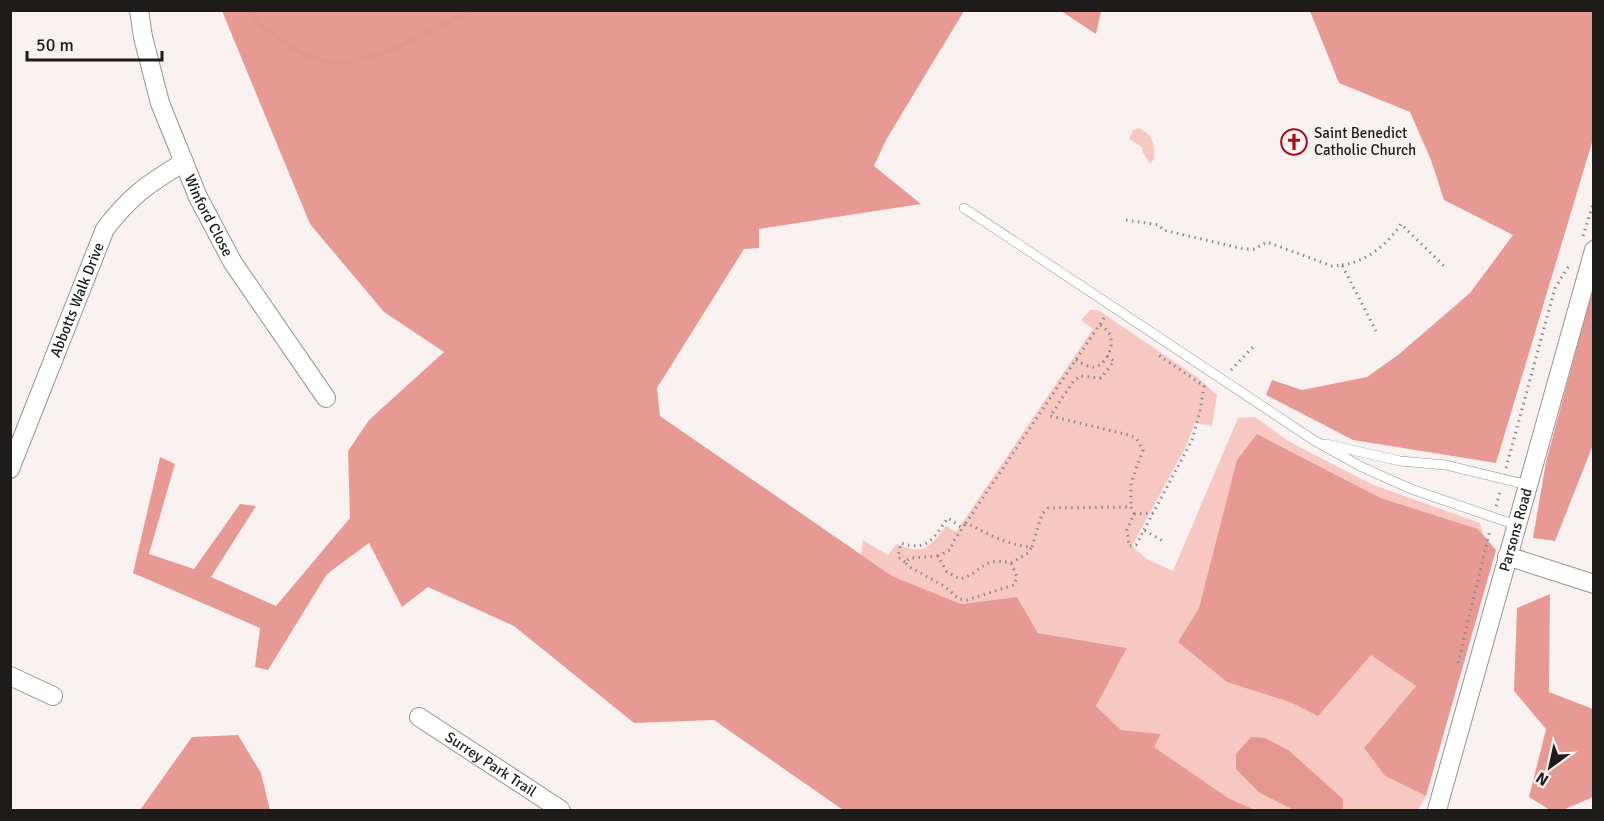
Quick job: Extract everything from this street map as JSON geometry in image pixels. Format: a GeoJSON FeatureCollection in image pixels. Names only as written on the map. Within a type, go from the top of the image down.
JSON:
{"type":"FeatureCollection","features":[{"type":"Feature","properties":{"kind":"street","name":"Winford Close"},"geometry":{"type":"LineString","coordinates":[[139,10],[143,37],[160,103],[198,197],[233,263],[326,398]]}},
{"type":"Feature","properties":{"kind":"street","name":"Abbotts Walk Drive"},"geometry":{"type":"LineString","coordinates":[[10,469],[105,229],[122,207],[143,187],[184,162]]}},
{"type":"Feature","properties":{"kind":"street","name":"Parsons Road"},"geometry":{"type":"LineString","coordinates":[[1437,810],[1528,485],[1588,245]]}},
{"type":"Feature","properties":{"kind":"street"},"geometry":{"type":"LineString","coordinates":[[1507,556],[1593,584]]}},
{"type":"Feature","properties":{"kind":"street"},"geometry":{"type":"LineString","coordinates":[[10,676],[53,696]]}},
{"type":"Feature","properties":{"kind":"street","name":"Surrey Park Trail"},"geometry":{"type":"LineString","coordinates":[[419,717],[561,810]]}},
{"type":"Feature","properties":{"kind":"lane"},"geometry":{"type":"LineString","coordinates":[[964,208],[1315,441],[1362,467],[1412,489],[1516,525]]}},
{"type":"Feature","properties":{"kind":"lane"},"geometry":{"type":"LineString","coordinates":[[1315,441],[1400,461],[1446,465],[1528,485]]}},
{"type":"Feature","properties":{"kind":"path"},"geometry":{"type":"LineString","coordinates":[[1588,245],[1593,201]]}},
{"type":"Feature","properties":{"kind":"path"},"geometry":{"type":"LineString","coordinates":[[1126,220],[1158,225],[1163,230],[1244,249],[1254,249],[1267,242],[1332,266],[1362,258],[1379,248],[1392,238],[1401,224],[1445,267]]}},
{"type":"Feature","properties":{"kind":"path"},"geometry":{"type":"LineString","coordinates":[[1456,672],[1493,517],[1554,288],[1573,259]]}},
{"type":"Feature","properties":{"kind":"path"},"geometry":{"type":"LineString","coordinates":[[1342,265],[1376,331]]}},
{"type":"Feature","properties":{"kind":"path"},"geometry":{"type":"LineString","coordinates":[[905,562],[910,558],[938,556],[950,550],[962,528],[1103,318],[1112,324]]}},
{"type":"Feature","properties":{"kind":"path"},"geometry":{"type":"LineString","coordinates":[[1075,360],[1094,367],[1101,365],[1107,357],[1112,340],[1107,330],[1099,324]]}},
{"type":"Feature","properties":{"kind":"path"},"geometry":{"type":"LineString","coordinates":[[1107,357],[1114,361],[1101,378],[1080,376],[1073,382],[1050,416],[1136,438],[1143,450],[1131,483],[1131,507],[1134,514],[1127,530],[1129,546],[1136,545],[1192,440],[1204,386],[1149,349]]}},
{"type":"Feature","properties":{"kind":"path"},"geometry":{"type":"LineString","coordinates":[[938,556],[947,572],[960,579],[994,561],[1011,563],[1028,553],[1042,514],[1048,508],[1131,507]]}},
{"type":"Feature","properties":{"kind":"path"},"geometry":{"type":"LineString","coordinates":[[1134,514],[1153,513]]}},
{"type":"Feature","properties":{"kind":"path"},"geometry":{"type":"LineString","coordinates":[[962,528],[948,518],[931,542],[919,547],[901,543],[898,557],[908,566],[944,586],[959,599],[967,600],[1014,585],[1017,576],[1011,563]]}},
{"type":"Feature","properties":{"kind":"path"},"geometry":{"type":"LineString","coordinates":[[966,523],[995,537],[1020,546],[1032,547]]}},
{"type":"Feature","properties":{"kind":"path"},"geometry":{"type":"LineString","coordinates":[[1144,530],[1163,541]]}},
{"type":"Feature","properties":{"kind":"shaded area"},"geometry":{"type":"Polygon","coordinates":[[[222,11],[964,11],[886,140],[874,166],[921,204],[759,229],[759,248],[744,249],[657,388],[660,416],[892,576],[961,604],[1017,597],[1038,633],[1127,648],[1096,706],[1121,730],[1161,734],[1154,747],[1228,798],[1255,810],[843,810],[714,720],[634,723],[514,626],[428,587],[402,607],[369,543],[327,574],[268,670],[255,667],[260,628],[133,573],[160,457],[175,464],[149,554],[194,569],[240,504],[256,506],[211,577],[276,606],[350,518],[348,451],[369,420],[444,352],[384,312],[310,224],[222,11]]]}},
{"type":"Feature","properties":{"kind":"shaded area"},"geometry":{"type":"Polygon","coordinates":[[[1061,11],[1101,11],[1096,34],[1061,11]]]}},
{"type":"Feature","properties":{"kind":"shaded area"},"geometry":{"type":"Polygon","coordinates":[[[1310,11],[1593,11],[1593,139],[1496,463],[1353,440],[1266,395],[1272,380],[1302,390],[1367,377],[1398,355],[1470,293],[1513,235],[1444,200],[1431,160],[1410,112],[1339,83],[1310,11]]]}},
{"type":"Feature","properties":{"kind":"shaded area"},"geometry":{"type":"Polygon","coordinates":[[[1138,128],[1147,133],[1152,140],[1154,159],[1150,164],[1142,151],[1143,148],[1129,139],[1133,130],[1138,128]]]}},
{"type":"Feature","properties":{"kind":"shaded area"},"geometry":{"type":"Polygon","coordinates":[[[1593,287],[1593,445],[1555,541],[1533,538],[1546,462],[1593,287]]]}},
{"type":"Feature","properties":{"kind":"shaded area"},"geometry":{"type":"Polygon","coordinates":[[[1090,310],[1098,310],[1197,377],[1217,395],[1212,426],[1195,423],[1186,446],[1132,546],[1147,559],[1173,571],[1238,418],[1255,417],[1288,441],[1371,484],[1480,523],[1483,535],[1478,529],[1381,498],[1281,446],[1209,571],[1199,609],[1178,642],[1318,715],[1371,654],[1416,686],[1364,748],[1385,776],[1426,796],[1418,810],[1255,810],[1228,798],[1153,747],[1161,734],[1121,730],[1096,706],[1127,648],[1038,633],[1017,597],[961,604],[892,576],[861,555],[863,540],[888,555],[896,544],[914,549],[925,548],[946,526],[956,532],[1093,329],[1081,320],[1090,310]]]}},
{"type":"Feature","properties":{"kind":"shaded area"},"geometry":{"type":"Polygon","coordinates":[[[1257,434],[1381,498],[1478,529],[1496,550],[1426,796],[1385,776],[1364,748],[1416,686],[1371,655],[1318,716],[1290,702],[1227,682],[1178,642],[1199,608],[1237,460],[1257,434]]]}},
{"type":"Feature","properties":{"kind":"shaded area"},"geometry":{"type":"Polygon","coordinates":[[[1550,594],[1549,692],[1593,709],[1593,797],[1563,810],[1550,810],[1529,797],[1546,729],[1514,691],[1517,608],[1550,594]]]}},
{"type":"Feature","properties":{"kind":"shaded area"},"geometry":{"type":"Polygon","coordinates":[[[238,735],[261,773],[270,810],[140,810],[192,737],[238,735]]]}},
{"type":"Feature","properties":{"kind":"shaded area"},"geometry":{"type":"Polygon","coordinates":[[[1251,737],[1265,738],[1288,750],[1343,799],[1343,810],[1294,810],[1260,793],[1236,769],[1236,754],[1251,737]]]}},
{"type":"Feature","properties":{"kind":"waterway"},"geometry":{"type":"LineString","coordinates":[[250,10],[257,20],[274,35],[301,52],[327,62],[352,61],[387,51],[422,36],[471,10]]}},
{"type":"Feature","properties":{"kind":"place","name":"Saint Benedict Catholic Church"},"geometry":{"type":"Point","coordinates":[1294,142]}}]}
